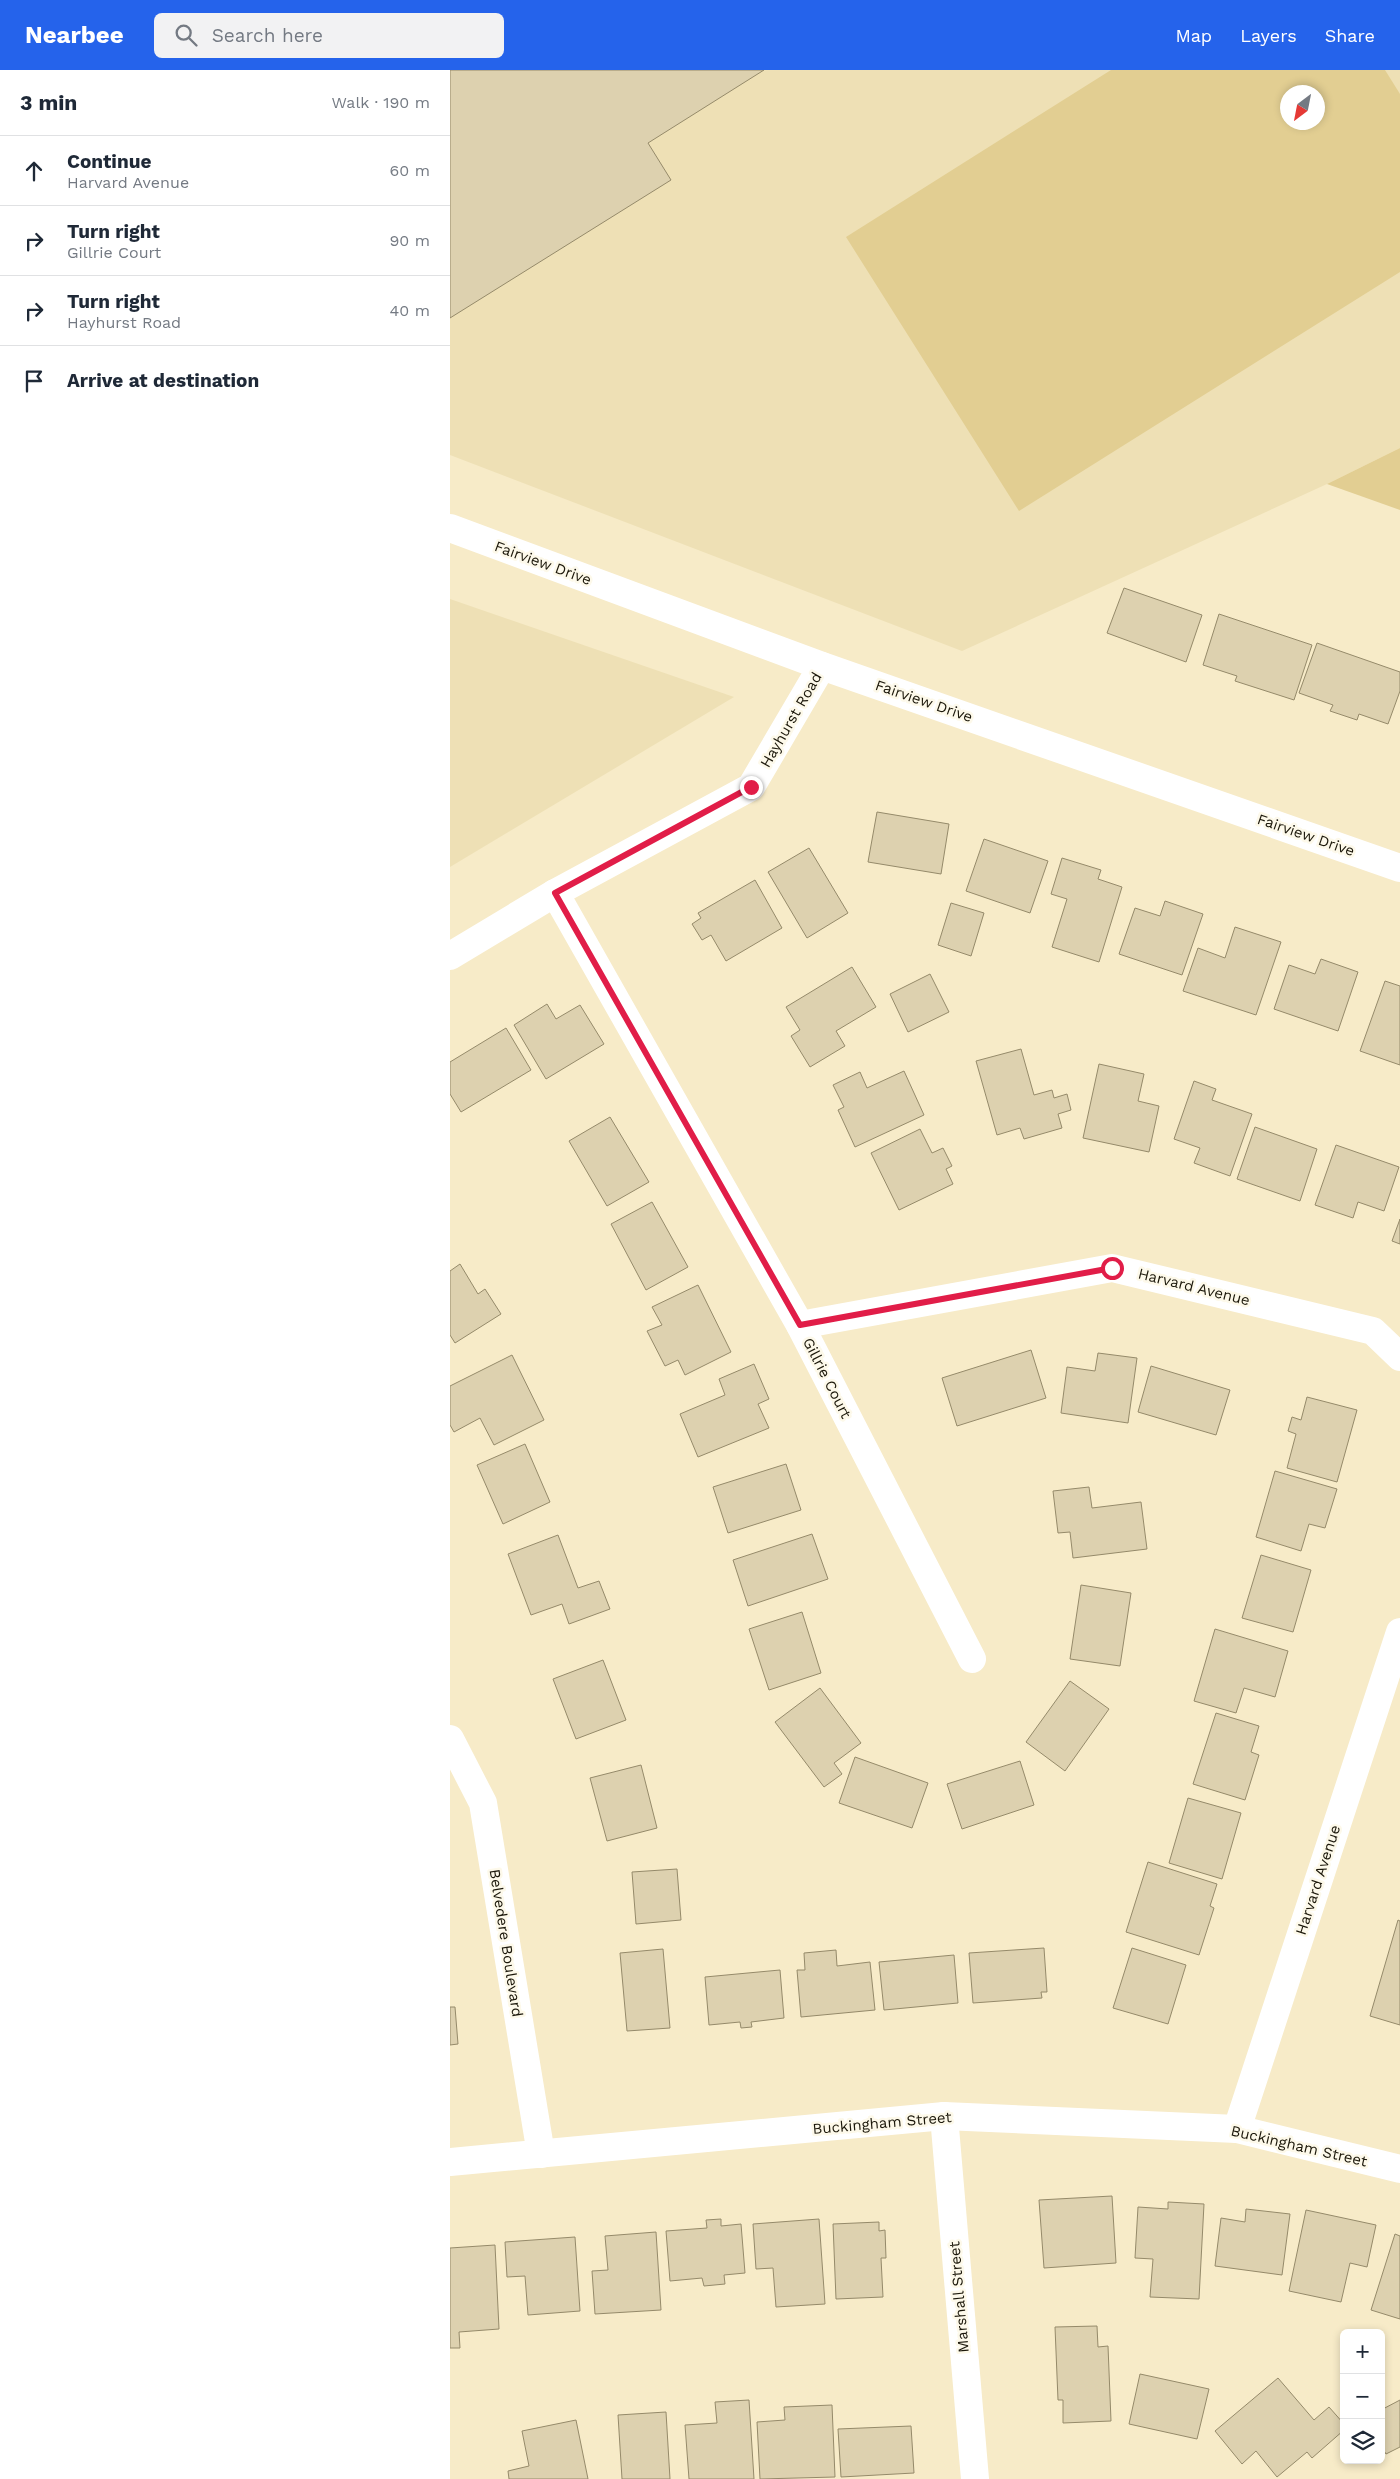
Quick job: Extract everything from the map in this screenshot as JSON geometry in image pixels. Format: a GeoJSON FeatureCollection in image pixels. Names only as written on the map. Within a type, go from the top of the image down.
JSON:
{"type":"FeatureCollection","features":[{"type":"Feature","properties":{"kind":"street","name":"Fairview Drive"},"geometry":{"type":"LineString","coordinates":[[450,528],[822,666],[1400,868]]}},
{"type":"Feature","properties":{"kind":"street","name":"Hayhurst Road"},"geometry":{"type":"LineString","coordinates":[[450,956],[555,893],[751,787],[822,666]]}},
{"type":"Feature","properties":{"kind":"street","name":"Gillrie Court"},"geometry":{"type":"LineString","coordinates":[[555,893],[800,1325],[972,1659]]}},
{"type":"Feature","properties":{"kind":"street","name":"Harvard Avenue"},"geometry":{"type":"LineString","coordinates":[[800,1325],[1112,1268],[1373,1331],[1400,1357]]}},
{"type":"Feature","properties":{"kind":"street","name":"Harvard Avenue"},"geometry":{"type":"LineString","coordinates":[[1237,2129],[1400,1632]]}},
{"type":"Feature","properties":{"kind":"street","name":"Belvedere Boulevard"},"geometry":{"type":"LineString","coordinates":[[450,1739],[482,1803],[541,2154]]}},
{"type":"Feature","properties":{"kind":"street","name":"Buckingham Street"},"geometry":{"type":"LineString","coordinates":[[450,2162],[944,2116],[1237,2129],[1400,2169]]}},
{"type":"Feature","properties":{"kind":"street","name":"Marshall Street"},"geometry":{"type":"LineString","coordinates":[[944,2116],[975,2479]]}},
{"type":"Feature","properties":{"kind":"shaded area"},"geometry":{"type":"Polygon","coordinates":[[[450,70],[1400,70],[1400,448],[1327,484],[962,651],[450,455],[450,70]]]}},
{"type":"Feature","properties":{"kind":"shaded area"},"geometry":{"type":"Polygon","coordinates":[[[1111,70],[1385,70],[1400,94],[1400,272],[1019,511],[846,237],[1111,70]]]}},
{"type":"Feature","properties":{"kind":"shaded area"},"geometry":{"type":"Polygon","coordinates":[[[1400,448],[1400,510],[1327,484],[1400,448]]]}},
{"type":"Feature","properties":{"kind":"shaded area"},"geometry":{"type":"Polygon","coordinates":[[[450,599],[734,697],[450,867],[450,599]]]}},
{"type":"Feature","properties":{"kind":"building"},"geometry":{"type":"Polygon","coordinates":[[[450,70],[764,70],[648,143],[671,180],[450,318],[450,70]]]}},
{"type":"Feature","properties":{"kind":"building"},"geometry":{"type":"Polygon","coordinates":[[[1124,588],[1202,615],[1186,662],[1107,633],[1124,588]]]}},
{"type":"Feature","properties":{"kind":"building"},"geometry":{"type":"Polygon","coordinates":[[[1219,614],[1312,645],[1294,700],[1235,681],[1237,676],[1203,665],[1219,614]]]}},
{"type":"Feature","properties":{"kind":"building"},"geometry":{"type":"Polygon","coordinates":[[[1317,643],[1400,672],[1400,691],[1388,724],[1359,714],[1357,720],[1330,711],[1333,705],[1299,693],[1317,643]]]}},
{"type":"Feature","properties":{"kind":"building"},"geometry":{"type":"Polygon","coordinates":[[[877,812],[949,824],[941,874],[868,862],[877,812]]]}},
{"type":"Feature","properties":{"kind":"building"},"geometry":{"type":"Polygon","coordinates":[[[984,839],[1048,861],[1030,913],[966,891],[984,839]]]}},
{"type":"Feature","properties":{"kind":"building"},"geometry":{"type":"Polygon","coordinates":[[[809,848],[848,913],[807,938],[768,872],[809,848]]]}},
{"type":"Feature","properties":{"kind":"building"},"geometry":{"type":"Polygon","coordinates":[[[1062,858],[1101,870],[1098,879],[1122,887],[1099,962],[1052,947],[1067,899],[1051,894],[1062,858]]]}},
{"type":"Feature","properties":{"kind":"building"},"geometry":{"type":"Polygon","coordinates":[[[755,880],[782,928],[726,961],[711,935],[702,940],[692,924],[701,918],[698,913],[755,880]]]}},
{"type":"Feature","properties":{"kind":"building"},"geometry":{"type":"Polygon","coordinates":[[[1165,901],[1203,914],[1182,975],[1119,954],[1135,908],[1160,916],[1165,901]]]}},
{"type":"Feature","properties":{"kind":"building"},"geometry":{"type":"Polygon","coordinates":[[[951,903],[984,913],[971,956],[938,945],[951,903]]]}},
{"type":"Feature","properties":{"kind":"building"},"geometry":{"type":"Polygon","coordinates":[[[1235,927],[1281,942],[1256,1015],[1183,991],[1198,948],[1225,958],[1235,927]]]}},
{"type":"Feature","properties":{"kind":"building"},"geometry":{"type":"Polygon","coordinates":[[[1321,959],[1358,972],[1338,1031],[1274,1009],[1289,965],[1315,974],[1321,959]]]}},
{"type":"Feature","properties":{"kind":"building"},"geometry":{"type":"Polygon","coordinates":[[[852,967],[876,1007],[836,1031],[845,1046],[810,1067],[791,1036],[800,1030],[786,1007],[852,967]]]}},
{"type":"Feature","properties":{"kind":"building"},"geometry":{"type":"Polygon","coordinates":[[[930,974],[949,1012],[908,1032],[890,994],[930,974]]]}},
{"type":"Feature","properties":{"kind":"building"},"geometry":{"type":"Polygon","coordinates":[[[1385,981],[1400,986],[1400,1065],[1360,1051],[1385,981]]]}},
{"type":"Feature","properties":{"kind":"building"},"geometry":{"type":"Polygon","coordinates":[[[547,1004],[556,1019],[580,1005],[604,1044],[546,1079],[514,1025],[547,1004]]]}},
{"type":"Feature","properties":{"kind":"building"},"geometry":{"type":"Polygon","coordinates":[[[506,1028],[531,1070],[461,1112],[450,1094],[450,1062],[506,1028]]]}},
{"type":"Feature","properties":{"kind":"building"},"geometry":{"type":"Polygon","coordinates":[[[1021,1049],[1034,1095],[1052,1090],[1054,1098],[1067,1094],[1071,1110],[1058,1114],[1062,1128],[1024,1139],[1020,1128],[997,1135],[976,1061],[1021,1049]]]}},
{"type":"Feature","properties":{"kind":"building"},"geometry":{"type":"Polygon","coordinates":[[[1099,1064],[1144,1074],[1138,1101],[1159,1106],[1149,1152],[1083,1138],[1099,1064]]]}},
{"type":"Feature","properties":{"kind":"building"},"geometry":{"type":"Polygon","coordinates":[[[904,1071],[924,1115],[855,1147],[838,1110],[844,1107],[833,1085],[860,1072],[867,1088],[904,1071]]]}},
{"type":"Feature","properties":{"kind":"building"},"geometry":{"type":"Polygon","coordinates":[[[1194,1081],[1216,1089],[1212,1100],[1252,1114],[1230,1176],[1194,1163],[1200,1148],[1174,1139],[1194,1081]]]}},
{"type":"Feature","properties":{"kind":"building"},"geometry":{"type":"Polygon","coordinates":[[[610,1117],[649,1182],[607,1206],[569,1141],[610,1117]]]}},
{"type":"Feature","properties":{"kind":"building"},"geometry":{"type":"Polygon","coordinates":[[[1255,1127],[1317,1149],[1300,1201],[1237,1179],[1255,1127]]]}},
{"type":"Feature","properties":{"kind":"building"},"geometry":{"type":"Polygon","coordinates":[[[920,1129],[932,1153],[943,1148],[952,1166],[946,1169],[953,1184],[899,1210],[871,1153],[920,1129]]]}},
{"type":"Feature","properties":{"kind":"building"},"geometry":{"type":"Polygon","coordinates":[[[1336,1145],[1399,1167],[1384,1211],[1358,1202],[1353,1218],[1315,1205],[1336,1145]]]}},
{"type":"Feature","properties":{"kind":"building"},"geometry":{"type":"Polygon","coordinates":[[[652,1202],[688,1267],[646,1290],[611,1224],[652,1202]]]}},
{"type":"Feature","properties":{"kind":"building"},"geometry":{"type":"Polygon","coordinates":[[[1400,1219],[1400,1244],[1392,1241],[1400,1219]]]}},
{"type":"Feature","properties":{"kind":"building"},"geometry":{"type":"Polygon","coordinates":[[[460,1264],[478,1294],[485,1289],[501,1314],[455,1343],[450,1335],[450,1271],[460,1264]]]}},
{"type":"Feature","properties":{"kind":"building"},"geometry":{"type":"Polygon","coordinates":[[[698,1285],[731,1352],[685,1375],[678,1360],[665,1366],[647,1331],[662,1325],[652,1307],[698,1285]]]}},
{"type":"Feature","properties":{"kind":"building"},"geometry":{"type":"Polygon","coordinates":[[[1031,1350],[1046,1398],[957,1426],[942,1378],[1031,1350]]]}},
{"type":"Feature","properties":{"kind":"building"},"geometry":{"type":"Polygon","coordinates":[[[1098,1353],[1137,1358],[1128,1423],[1061,1413],[1067,1367],[1095,1371],[1098,1353]]]}},
{"type":"Feature","properties":{"kind":"building"},"geometry":{"type":"Polygon","coordinates":[[[512,1355],[544,1420],[494,1445],[480,1418],[454,1432],[450,1425],[450,1386],[512,1355]]]}},
{"type":"Feature","properties":{"kind":"building"},"geometry":{"type":"Polygon","coordinates":[[[754,1364],[769,1399],[758,1404],[769,1428],[698,1457],[680,1414],[725,1395],[719,1379],[754,1364]]]}},
{"type":"Feature","properties":{"kind":"building"},"geometry":{"type":"Polygon","coordinates":[[[1151,1366],[1230,1390],[1216,1435],[1138,1412],[1151,1366]]]}},
{"type":"Feature","properties":{"kind":"building"},"geometry":{"type":"Polygon","coordinates":[[[1307,1397],[1357,1410],[1337,1482],[1287,1468],[1296,1434],[1288,1431],[1292,1417],[1301,1420],[1307,1397]]]}},
{"type":"Feature","properties":{"kind":"building"},"geometry":{"type":"Polygon","coordinates":[[[525,1444],[550,1502],[503,1524],[477,1465],[525,1444]]]}},
{"type":"Feature","properties":{"kind":"building"},"geometry":{"type":"Polygon","coordinates":[[[786,1464],[801,1510],[728,1533],[713,1487],[786,1464]]]}},
{"type":"Feature","properties":{"kind":"building"},"geometry":{"type":"Polygon","coordinates":[[[1275,1471],[1337,1489],[1325,1528],[1309,1524],[1301,1551],[1256,1537],[1275,1471]]]}},
{"type":"Feature","properties":{"kind":"building"},"geometry":{"type":"Polygon","coordinates":[[[1089,1487],[1092,1508],[1141,1502],[1147,1549],[1073,1558],[1070,1532],[1058,1533],[1053,1491],[1089,1487]]]}},
{"type":"Feature","properties":{"kind":"building"},"geometry":{"type":"Polygon","coordinates":[[[812,1534],[828,1579],[748,1606],[733,1560],[812,1534]]]}},
{"type":"Feature","properties":{"kind":"building"},"geometry":{"type":"Polygon","coordinates":[[[558,1535],[578,1588],[599,1581],[610,1609],[569,1624],[562,1604],[531,1615],[508,1554],[558,1535]]]}},
{"type":"Feature","properties":{"kind":"building"},"geometry":{"type":"Polygon","coordinates":[[[1261,1555],[1311,1570],[1293,1632],[1242,1618],[1261,1555]]]}},
{"type":"Feature","properties":{"kind":"building"},"geometry":{"type":"Polygon","coordinates":[[[1081,1585],[1131,1593],[1120,1666],[1070,1659],[1081,1585]]]}},
{"type":"Feature","properties":{"kind":"building"},"geometry":{"type":"Polygon","coordinates":[[[802,1612],[821,1673],[769,1690],[749,1629],[802,1612]]]}},
{"type":"Feature","properties":{"kind":"building"},"geometry":{"type":"Polygon","coordinates":[[[1215,1629],[1288,1651],[1275,1697],[1244,1688],[1236,1713],[1194,1701],[1215,1629]]]}},
{"type":"Feature","properties":{"kind":"building"},"geometry":{"type":"Polygon","coordinates":[[[603,1660],[626,1720],[576,1739],[553,1679],[603,1660]]]}},
{"type":"Feature","properties":{"kind":"building"},"geometry":{"type":"Polygon","coordinates":[[[1070,1681],[1109,1709],[1065,1771],[1026,1742],[1070,1681]]]}},
{"type":"Feature","properties":{"kind":"building"},"geometry":{"type":"Polygon","coordinates":[[[820,1688],[861,1743],[834,1763],[842,1774],[824,1787],[775,1722],[820,1688]]]}},
{"type":"Feature","properties":{"kind":"building"},"geometry":{"type":"Polygon","coordinates":[[[1216,1713],[1259,1726],[1251,1752],[1259,1755],[1245,1800],[1193,1784],[1216,1713]]]}},
{"type":"Feature","properties":{"kind":"building"},"geometry":{"type":"Polygon","coordinates":[[[855,1757],[928,1783],[912,1828],[839,1803],[855,1757]]]}},
{"type":"Feature","properties":{"kind":"building"},"geometry":{"type":"Polygon","coordinates":[[[1020,1761],[1034,1805],[962,1829],[947,1784],[1020,1761]]]}},
{"type":"Feature","properties":{"kind":"building"},"geometry":{"type":"Polygon","coordinates":[[[641,1765],[657,1828],[607,1841],[590,1778],[641,1765]]]}},
{"type":"Feature","properties":{"kind":"building"},"geometry":{"type":"Polygon","coordinates":[[[1188,1798],[1241,1813],[1222,1879],[1169,1863],[1188,1798]]]}},
{"type":"Feature","properties":{"kind":"building"},"geometry":{"type":"Polygon","coordinates":[[[1148,1862],[1217,1884],[1210,1906],[1214,1908],[1199,1955],[1126,1932],[1148,1862]]]}},
{"type":"Feature","properties":{"kind":"building"},"geometry":{"type":"Polygon","coordinates":[[[677,1869],[681,1920],[636,1924],[632,1872],[677,1869]]]}},
{"type":"Feature","properties":{"kind":"building"},"geometry":{"type":"Polygon","coordinates":[[[1398,1920],[1400,1921],[1400,2025],[1370,2016],[1398,1920]]]}},
{"type":"Feature","properties":{"kind":"building"},"geometry":{"type":"Polygon","coordinates":[[[1044,1948],[1047,1992],[1041,1992],[1042,1998],[973,2003],[969,1953],[1044,1948]]]}},
{"type":"Feature","properties":{"kind":"building"},"geometry":{"type":"Polygon","coordinates":[[[1132,1948],[1186,1965],[1168,2024],[1113,2008],[1132,1948]]]}},
{"type":"Feature","properties":{"kind":"building"},"geometry":{"type":"Polygon","coordinates":[[[663,1949],[670,2028],[627,2031],[620,1953],[663,1949]]]}},
{"type":"Feature","properties":{"kind":"building"},"geometry":{"type":"Polygon","coordinates":[[[836,1950],[837,1966],[870,1962],[875,2010],[801,2017],[797,1970],[805,1970],[804,1953],[836,1950]]]}},
{"type":"Feature","properties":{"kind":"building"},"geometry":{"type":"Polygon","coordinates":[[[954,1955],[958,2003],[884,2010],[879,1962],[954,1955]]]}},
{"type":"Feature","properties":{"kind":"building"},"geometry":{"type":"Polygon","coordinates":[[[780,1970],[784,2018],[751,2022],[752,2027],[741,2028],[740,2022],[709,2025],[705,1977],[780,1970]]]}},
{"type":"Feature","properties":{"kind":"building"},"geometry":{"type":"Polygon","coordinates":[[[450,2007],[455,2007],[458,2044],[450,2045],[450,2007]]]}},
{"type":"Feature","properties":{"kind":"building"},"geometry":{"type":"Polygon","coordinates":[[[1112,2196],[1116,2263],[1044,2268],[1039,2200],[1112,2196]]]}},
{"type":"Feature","properties":{"kind":"building"},"geometry":{"type":"Polygon","coordinates":[[[1168,2202],[1204,2204],[1199,2299],[1150,2297],[1153,2259],[1135,2258],[1138,2207],[1168,2209],[1168,2202]]]}},
{"type":"Feature","properties":{"kind":"building"},"geometry":{"type":"Polygon","coordinates":[[[1246,2209],[1290,2214],[1282,2275],[1215,2266],[1221,2218],[1245,2222],[1246,2209]]]}},
{"type":"Feature","properties":{"kind":"building"},"geometry":{"type":"Polygon","coordinates":[[[1306,2210],[1376,2225],[1367,2267],[1350,2263],[1341,2302],[1289,2291],[1306,2210]]]}},
{"type":"Feature","properties":{"kind":"building"},"geometry":{"type":"Polygon","coordinates":[[[721,2219],[721,2226],[741,2224],[745,2273],[724,2275],[725,2284],[704,2286],[702,2278],[670,2281],[666,2231],[707,2228],[706,2220],[721,2219]]]}},
{"type":"Feature","properties":{"kind":"building"},"geometry":{"type":"Polygon","coordinates":[[[819,2219],[825,2304],[776,2307],[773,2268],[756,2269],[753,2224],[819,2219]]]}},
{"type":"Feature","properties":{"kind":"building"},"geometry":{"type":"Polygon","coordinates":[[[879,2222],[879,2231],[885,2230],[886,2258],[881,2258],[883,2297],[836,2299],[833,2224],[879,2222]]]}},
{"type":"Feature","properties":{"kind":"building"},"geometry":{"type":"Polygon","coordinates":[[[656,2232],[661,2310],[595,2314],[592,2271],[608,2270],[605,2236],[656,2232]]]}},
{"type":"Feature","properties":{"kind":"building"},"geometry":{"type":"Polygon","coordinates":[[[1395,2234],[1400,2236],[1400,2319],[1371,2310],[1395,2234]]]}},
{"type":"Feature","properties":{"kind":"building"},"geometry":{"type":"Polygon","coordinates":[[[575,2237],[580,2311],[528,2315],[525,2276],[507,2277],[505,2242],[575,2237]]]}},
{"type":"Feature","properties":{"kind":"building"},"geometry":{"type":"Polygon","coordinates":[[[495,2245],[499,2329],[459,2332],[460,2348],[450,2348],[450,2248],[495,2245]]]}},
{"type":"Feature","properties":{"kind":"building"},"geometry":{"type":"Polygon","coordinates":[[[1097,2326],[1098,2347],[1108,2346],[1111,2421],[1063,2423],[1063,2400],[1058,2400],[1055,2327],[1097,2326]]]}},
{"type":"Feature","properties":{"kind":"building"},"geometry":{"type":"Polygon","coordinates":[[[1140,2374],[1209,2389],[1197,2439],[1129,2424],[1140,2374]]]}},
{"type":"Feature","properties":{"kind":"building"},"geometry":{"type":"Polygon","coordinates":[[[1278,2378],[1314,2420],[1329,2407],[1340,2419],[1340,2434],[1312,2458],[1307,2452],[1277,2477],[1256,2451],[1242,2464],[1215,2431],[1278,2378]]]}},
{"type":"Feature","properties":{"kind":"building"},"geometry":{"type":"Polygon","coordinates":[[[749,2400],[754,2479],[689,2479],[685,2425],[717,2423],[715,2402],[749,2400]]]}},
{"type":"Feature","properties":{"kind":"building"},"geometry":{"type":"Polygon","coordinates":[[[1400,2400],[1400,2447],[1386,2454],[1385,2452],[1385,2408],[1400,2400]]]}},
{"type":"Feature","properties":{"kind":"building"},"geometry":{"type":"Polygon","coordinates":[[[832,2405],[835,2477],[760,2479],[757,2422],[785,2420],[784,2407],[832,2405]]]}},
{"type":"Feature","properties":{"kind":"building"},"geometry":{"type":"Polygon","coordinates":[[[666,2412],[670,2479],[622,2479],[618,2415],[666,2412]]]}},
{"type":"Feature","properties":{"kind":"building"},"geometry":{"type":"Polygon","coordinates":[[[576,2420],[588,2479],[509,2479],[508,2471],[529,2466],[522,2431],[576,2420]]]}},
{"type":"Feature","properties":{"kind":"building"},"geometry":{"type":"Polygon","coordinates":[[[911,2426],[914,2473],[841,2477],[838,2429],[911,2426]]]}},
{"type":"Feature","properties":{"kind":"route"},"geometry":{"type":"LineString","coordinates":[[751,787],[555,893],[800,1325],[1112,1268]]}}]}
